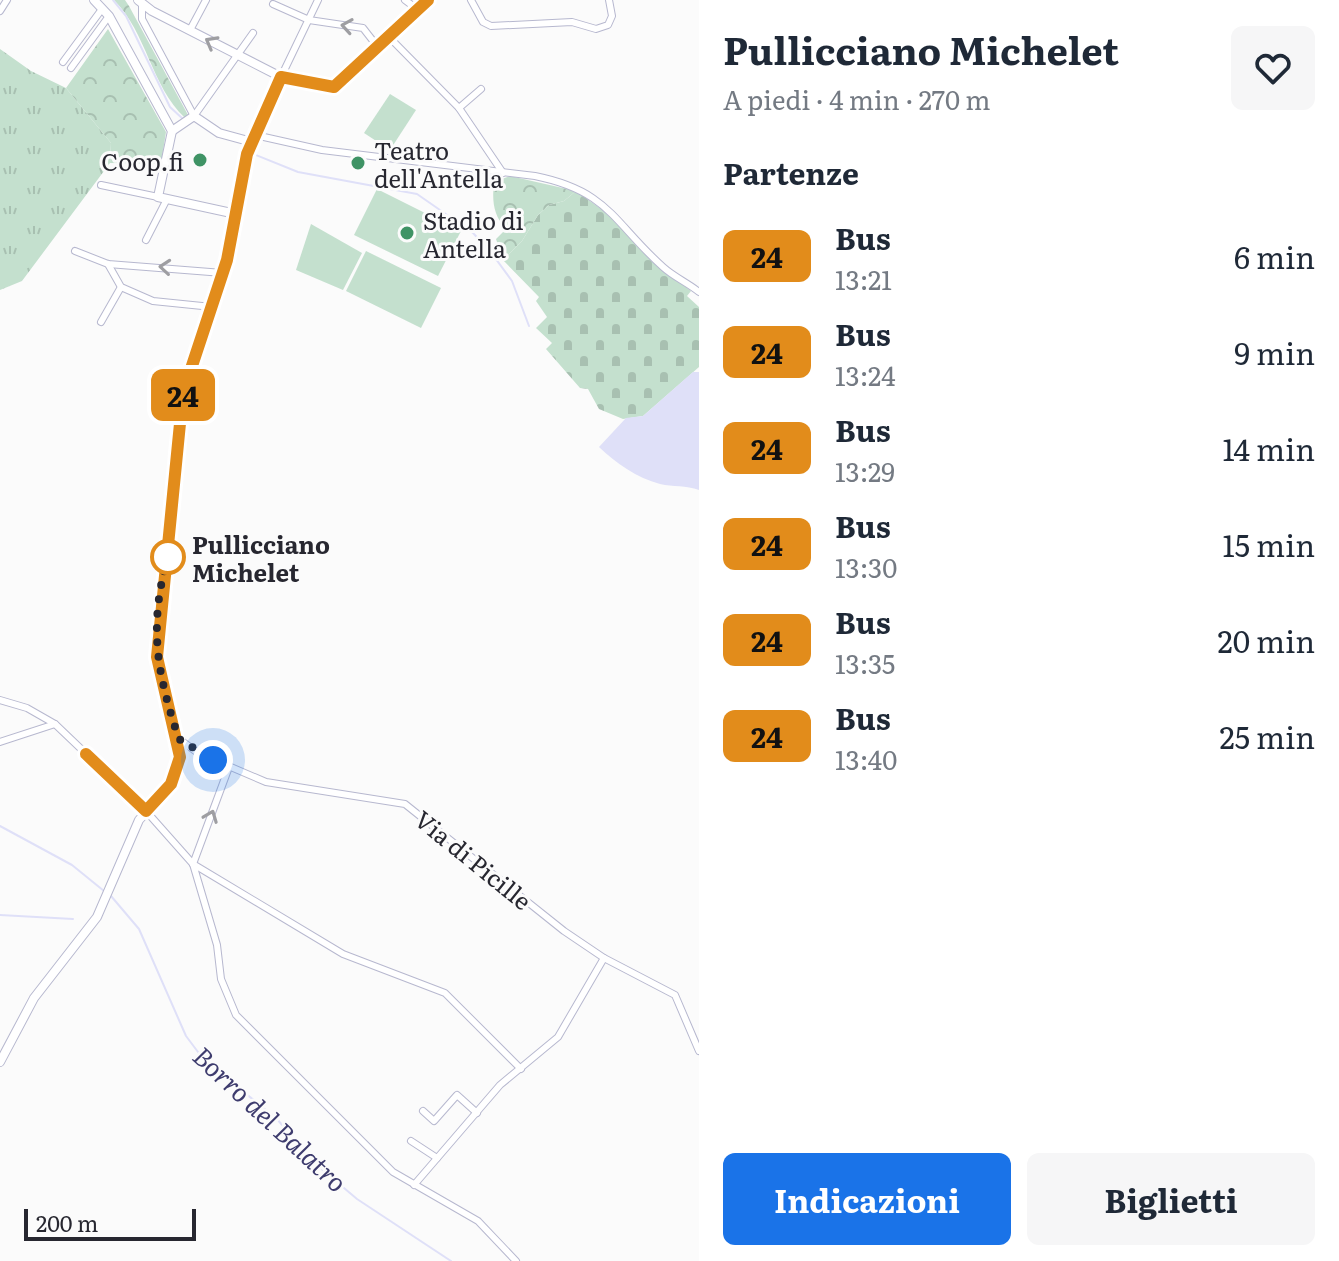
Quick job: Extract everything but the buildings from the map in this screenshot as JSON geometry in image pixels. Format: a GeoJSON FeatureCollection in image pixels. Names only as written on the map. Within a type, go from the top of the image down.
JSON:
{"type":"FeatureCollection","features":[{"type":"Feature","properties":{"kind":"street"},"geometry":{"type":"LineString","coordinates":[[0,11],[7,0]]}},
{"type":"Feature","properties":{"kind":"street"},"geometry":{"type":"LineString","coordinates":[[94,0],[109,16],[172,131],[163,198],[146,240]]}},
{"type":"Feature","properties":{"kind":"street"},"geometry":{"type":"LineString","coordinates":[[190,30],[206,0]]}},
{"type":"Feature","properties":{"kind":"street"},"geometry":{"type":"LineString","coordinates":[[0,1062],[34,998],[97,917],[139,820],[171,784],[181,753],[158,672],[158,618],[172,532],[183,393],[223,273],[254,138],[318,0]]}},
{"type":"Feature","properties":{"kind":"street"},"geometry":{"type":"LineString","coordinates":[[405,0],[417,9]]}},
{"type":"Feature","properties":{"kind":"street"},"geometry":{"type":"LineString","coordinates":[[140,2],[281,77],[334,87],[428,0]]}},
{"type":"Feature","properties":{"kind":"street"},"geometry":{"type":"LineString","coordinates":[[471,0],[483,22],[491,26],[572,22],[596,29],[608,25],[612,16],[609,0]]}},
{"type":"Feature","properties":{"kind":"street"},"geometry":{"type":"LineString","coordinates":[[140,2],[142,19],[194,116],[219,133],[322,150],[549,179],[584,191],[621,220],[664,268],[699,292]]}},
{"type":"Feature","properties":{"kind":"street"},"geometry":{"type":"LineString","coordinates":[[273,4],[309,20],[363,28],[377,46]]}},
{"type":"Feature","properties":{"kind":"street"},"geometry":{"type":"LineString","coordinates":[[63,62],[102,9]]}},
{"type":"Feature","properties":{"kind":"street"},"geometry":{"type":"LineString","coordinates":[[71,68],[109,16]]}},
{"type":"Feature","properties":{"kind":"street"},"geometry":{"type":"LineString","coordinates":[[172,131],[194,116],[253,33]]}},
{"type":"Feature","properties":{"kind":"street"},"geometry":{"type":"LineString","coordinates":[[388,36],[459,108],[503,173]]}},
{"type":"Feature","properties":{"kind":"street"},"geometry":{"type":"LineString","coordinates":[[459,108],[481,89]]}},
{"type":"Feature","properties":{"kind":"street"},"geometry":{"type":"LineString","coordinates":[[101,185],[236,214]]}},
{"type":"Feature","properties":{"kind":"street"},"geometry":{"type":"LineString","coordinates":[[75,251],[108,264],[223,273]]}},
{"type":"Feature","properties":{"kind":"street"},"geometry":{"type":"LineString","coordinates":[[108,264],[121,287],[153,301],[212,307]]}},
{"type":"Feature","properties":{"kind":"street"},"geometry":{"type":"LineString","coordinates":[[101,322],[121,287]]}},
{"type":"Feature","properties":{"kind":"street"},"geometry":{"type":"LineString","coordinates":[[0,700],[27,708],[55,724],[146,811],[193,864],[343,954],[439,989],[451,997],[521,1069]]}},
{"type":"Feature","properties":{"kind":"street"},"geometry":{"type":"LineString","coordinates":[[0,742],[55,724]]}},
{"type":"Feature","properties":{"kind":"street","name":"Via di Picille"},"geometry":{"type":"LineString","coordinates":[[179,739],[198,753],[280,786],[405,804],[524,901],[604,958],[675,995],[699,1051]]}},
{"type":"Feature","properties":{"kind":"street","name":"Via di Picille"},"geometry":{"type":"LineString","coordinates":[[181,753],[198,753]]}},
{"type":"Feature","properties":{"kind":"street"},"geometry":{"type":"LineString","coordinates":[[229,767],[193,864],[209,914],[221,979],[236,1015],[393,1172],[478,1221],[516,1261]]}},
{"type":"Feature","properties":{"kind":"street"},"geometry":{"type":"LineString","coordinates":[[414,1185],[500,1085],[558,1037],[604,958]]}},
{"type":"Feature","properties":{"kind":"street"},"geometry":{"type":"LineString","coordinates":[[423,1111],[434,1121],[457,1095],[477,1113]]}},
{"type":"Feature","properties":{"kind":"street"},"geometry":{"type":"LineString","coordinates":[[411,1141],[437,1158]]}},
{"type":"Feature","properties":{"kind":"green space"},"geometry":{"type":"Polygon","coordinates":[[[114,0],[125,0],[129,6],[188,115],[185,118],[164,91],[134,28],[114,0]]]}},
{"type":"Feature","properties":{"kind":"green space"},"geometry":{"type":"Polygon","coordinates":[[[108,29],[166,132],[161,164],[110,163],[111,143],[66,88],[108,29]]]}},
{"type":"Feature","properties":{"kind":"green space"},"geometry":{"type":"Polygon","coordinates":[[[0,49],[31,71],[66,88],[111,143],[110,163],[22,281],[0,290],[0,49]]]}},
{"type":"Feature","properties":{"kind":"green space"},"geometry":{"type":"Polygon","coordinates":[[[390,94],[416,110],[390,150],[364,133],[390,94]]]}},
{"type":"Feature","properties":{"kind":"green space"},"geometry":{"type":"Polygon","coordinates":[[[510,176],[576,191],[564,201],[549,205],[538,215],[522,241],[503,260],[496,239],[506,229],[496,213],[493,189],[494,182],[510,176]]]}},
{"type":"Feature","properties":{"kind":"green space","name":"Stadio di Antella"},"geometry":{"type":"Polygon","coordinates":[[[377,189],[461,231],[438,276],[354,235],[377,189]]]}},
{"type":"Feature","properties":{"kind":"green space"},"geometry":{"type":"Polygon","coordinates":[[[576,191],[622,224],[655,263],[691,291],[687,296],[699,307],[699,367],[643,416],[623,419],[599,409],[588,389],[580,388],[546,349],[552,343],[536,328],[547,317],[536,301],[539,297],[503,260],[522,241],[538,215],[549,205],[564,201],[576,191]]]}},
{"type":"Feature","properties":{"kind":"green space"},"geometry":{"type":"Polygon","coordinates":[[[311,224],[362,253],[343,290],[296,270],[311,224]]]}},
{"type":"Feature","properties":{"kind":"green space"},"geometry":{"type":"Polygon","coordinates":[[[366,251],[441,288],[421,328],[346,291],[366,251]]]}},
{"type":"Feature","properties":{"kind":"water"},"geometry":{"type":"Polygon","coordinates":[[[693,372],[699,372],[699,490],[643,478],[599,447],[626,418],[643,416],[693,372]]]}},
{"type":"Feature","properties":{"kind":"waterway"},"geometry":{"type":"LineString","coordinates":[[113,0],[126,16],[170,107],[183,119]]}},
{"type":"Feature","properties":{"kind":"waterway"},"geometry":{"type":"LineString","coordinates":[[251,153],[298,172],[417,194],[473,233],[490,251],[512,281],[529,326]]}},
{"type":"Feature","properties":{"kind":"waterway","name":"Borro del Balatro"},"geometry":{"type":"LineString","coordinates":[[0,826],[72,865],[104,891]]}},
{"type":"Feature","properties":{"kind":"waterway","name":"Borro del Balatro"},"geometry":{"type":"LineString","coordinates":[[111,896],[139,929],[186,1036],[204,1060],[276,1118],[318,1166],[357,1199],[451,1261]]}},
{"type":"Feature","properties":{"kind":"waterway"},"geometry":{"type":"LineString","coordinates":[[0,915],[73,919]]}},
{"type":"Feature","properties":{"kind":"bus line","name":"24"},"geometry":{"type":"LineString","coordinates":[[86,754],[146,811],[175,776],[180,743],[160,680],[157,643],[161,592],[172,532],[175,463],[183,393],[189,367],[227,260],[247,154],[281,77],[334,87],[428,0]]}},
{"type":"Feature","properties":{"kind":"place","name":"Coop.fi"},"geometry":{"type":"Point","coordinates":[200,160]}},
{"type":"Feature","properties":{"kind":"place","name":"Teatro dell'Antella"},"geometry":{"type":"Point","coordinates":[358,163]}},
{"type":"Feature","properties":{"kind":"place","name":"Stadio di Antella"},"geometry":{"type":"Point","coordinates":[407,233]}},
{"type":"Feature","properties":{"kind":"place","name":"Pullicciano Michelet"},"geometry":{"type":"Point","coordinates":[168,557]}},
{"type":"Feature","properties":{"kind":"route"},"geometry":{"type":"LineString","coordinates":[[168,557],[158,618],[160,680],[179,739],[213,760]]}}]}
